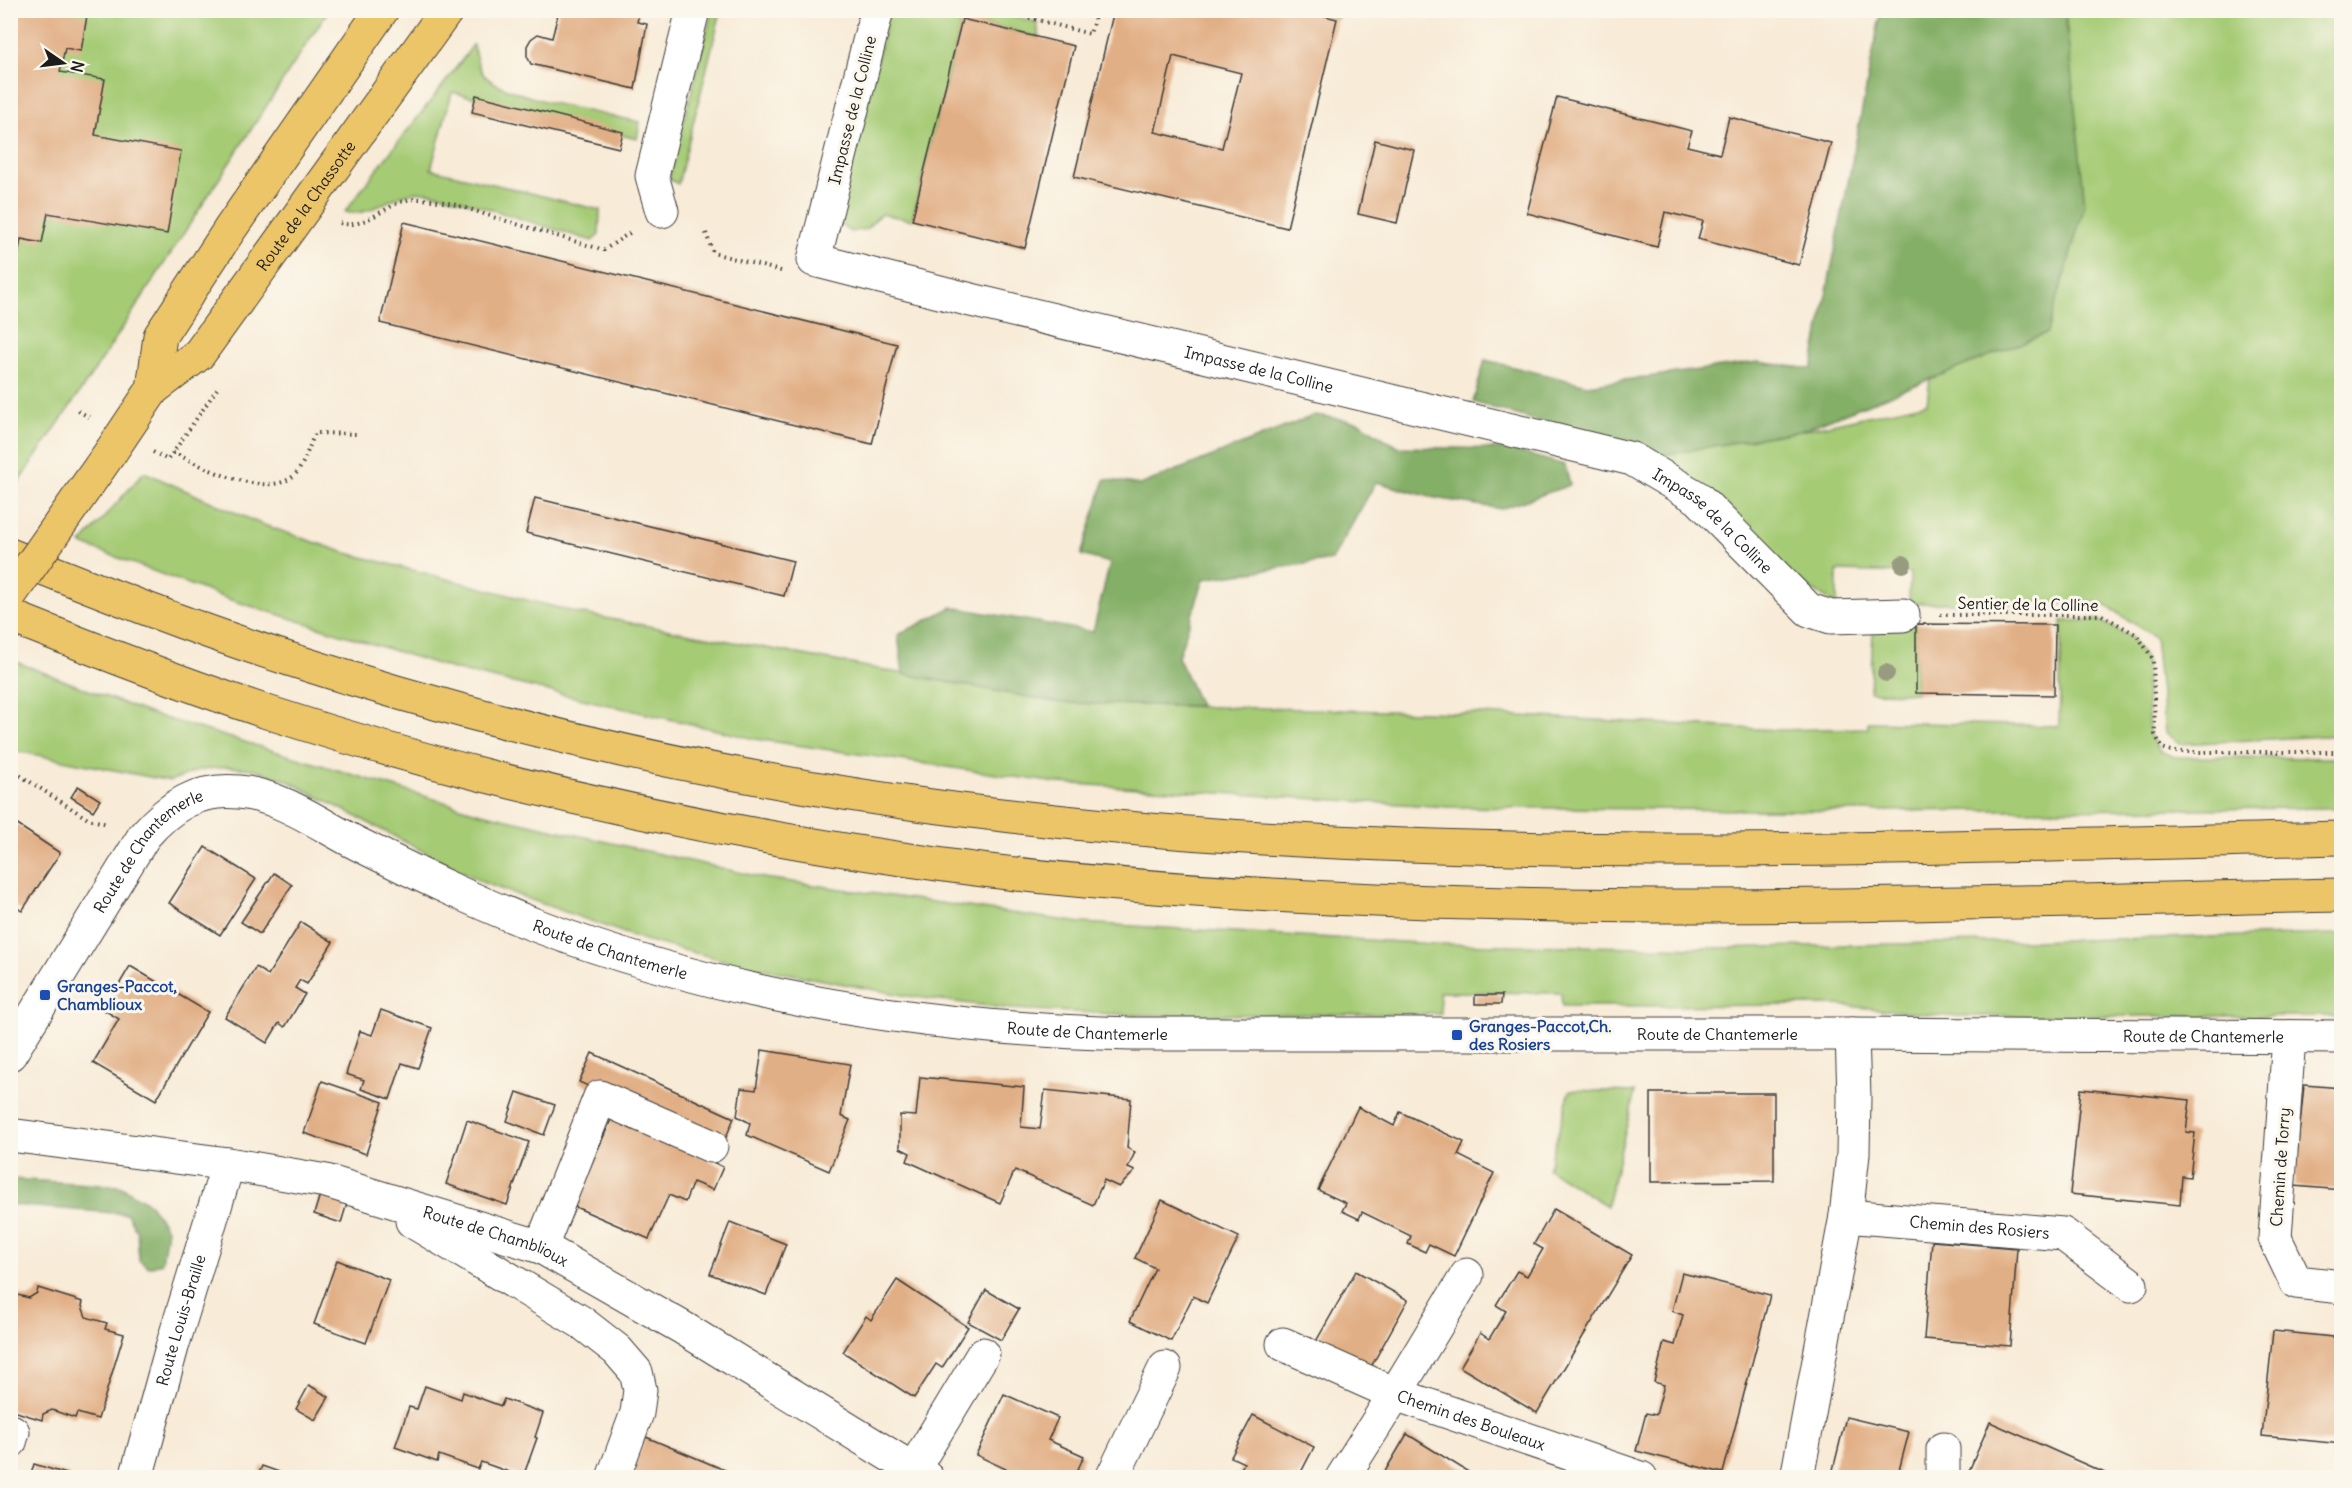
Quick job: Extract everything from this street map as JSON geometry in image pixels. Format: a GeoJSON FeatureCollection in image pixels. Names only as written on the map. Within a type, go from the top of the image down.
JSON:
{"type":"FeatureCollection","features":[{"type":"Feature","properties":{"kind":"main road","name":"Route de la Chassotte"},"geometry":{"type":"LineString","coordinates":[[153,389],[160,336],[230,229],[382,10]]}},
{"type":"Feature","properties":{"kind":"main road","name":"Route de la Chassotte"},"geometry":{"type":"LineString","coordinates":[[10,595],[153,389],[199,354],[447,10]]}},
{"type":"Feature","properties":{"kind":"main road"},"geometry":{"type":"LineString","coordinates":[[10,555],[90,587],[284,658],[487,718],[750,777],[963,810],[1071,822],[1221,834],[1501,847],[1808,849],[2342,838]]}},
{"type":"Feature","properties":{"kind":"main road"},"geometry":{"type":"LineString","coordinates":[[10,616],[167,677],[268,712],[474,773],[632,811],[739,832],[956,867],[1175,889],[1392,901],[1500,904],[1820,906],[2342,895]]}},
{"type":"Feature","properties":{"kind":"street"},"geometry":{"type":"LineString","coordinates":[[662,211],[652,176],[693,10]]}},
{"type":"Feature","properties":{"kind":"street","name":"Impasse de la Colline"},"geometry":{"type":"LineString","coordinates":[[877,10],[814,260],[1632,459],[1698,498],[1809,610],[1831,617],[1903,615]]}},
{"type":"Feature","properties":{"kind":"street","name":"Route de Chantemerle"},"geometry":{"type":"LineString","coordinates":[[15,1036],[144,836],[163,814],[186,800],[213,792],[238,792],[263,796],[280,803],[465,896],[590,946],[636,961],[776,994],[891,1014],[1008,1028],[1121,1034],[2342,1037]]}},
{"type":"Feature","properties":{"kind":"street"},"geometry":{"type":"LineString","coordinates":[[1797,1478],[1846,1215],[1853,1154],[1852,1034]]}},
{"type":"Feature","properties":{"kind":"street","name":"Chemin de Torry"},"geometry":{"type":"LineString","coordinates":[[2289,1037],[2275,1238],[2296,1282],[2342,1287]]}},
{"type":"Feature","properties":{"kind":"street"},"geometry":{"type":"LineString","coordinates":[[541,1247],[600,1097],[711,1146]]}},
{"type":"Feature","properties":{"kind":"street","name":"Route de Chamblioux"},"geometry":{"type":"LineString","coordinates":[[10,1135],[228,1164],[326,1181],[541,1247],[683,1328],[920,1474]]}},
{"type":"Feature","properties":{"kind":"street","name":"Route Louis-Braille"},"geometry":{"type":"LineString","coordinates":[[136,1478],[172,1347],[228,1164]]}},
{"type":"Feature","properties":{"kind":"street"},"geometry":{"type":"LineString","coordinates":[[362,1191],[520,1283],[581,1322],[617,1350],[636,1372],[640,1390],[637,1413],[613,1478]]}},
{"type":"Feature","properties":{"kind":"street","name":"Chemin des Rosiers"},"geometry":{"type":"LineString","coordinates":[[1846,1215],[2063,1234],[2131,1285]]}},
{"type":"Feature","properties":{"kind":"street"},"geometry":{"type":"LineString","coordinates":[[1283,1344],[1395,1394],[1467,1275]]}},
{"type":"Feature","properties":{"kind":"street"},"geometry":{"type":"LineString","coordinates":[[920,1474],[983,1354]]}},
{"type":"Feature","properties":{"kind":"street"},"geometry":{"type":"LineString","coordinates":[[1112,1478],[1165,1368]]}},
{"type":"Feature","properties":{"kind":"street","name":"Chemin des Bouleaux"},"geometry":{"type":"LineString","coordinates":[[1342,1478],[1395,1394],[1641,1478]]}},
{"type":"Feature","properties":{"kind":"path"},"geometry":{"type":"LineString","coordinates":[[1000,10],[1090,34],[1097,10]]}},
{"type":"Feature","properties":{"kind":"path"},"geometry":{"type":"LineString","coordinates":[[333,221],[345,225],[366,220],[391,206],[416,198],[451,204],[604,250],[662,211]]}},
{"type":"Feature","properties":{"kind":"path"},"geometry":{"type":"LineString","coordinates":[[706,233],[713,253],[796,275],[814,260]]}},
{"type":"Feature","properties":{"kind":"path"},"geometry":{"type":"LineString","coordinates":[[173,452],[202,468],[257,485],[281,484],[297,472],[315,433],[356,434]]}},
{"type":"Feature","properties":{"kind":"path","name":"Sentier de la Colline"},"geometry":{"type":"LineString","coordinates":[[1903,615],[2102,615],[2137,635],[2152,659],[2155,734],[2162,748],[2175,752],[2342,752]]}},
{"type":"Feature","properties":{"kind":"path"},"geometry":{"type":"LineString","coordinates":[[10,769],[88,819],[117,826]]}},
{"type":"Feature","properties":{"kind":"green space"},"geometry":{"type":"Polygon","coordinates":[[[11,11],[328,11],[99,364],[11,493],[11,11]]]}},
{"type":"Feature","properties":{"kind":"green space"},"geometry":{"type":"Polygon","coordinates":[[[712,11],[721,11],[678,184],[669,179],[712,11]]]}},
{"type":"Feature","properties":{"kind":"green space"},"geometry":{"type":"Polygon","coordinates":[[[889,11],[993,11],[1037,22],[1039,37],[962,19],[912,220],[881,214],[866,229],[850,232],[842,225],[840,217],[889,11]]]}},
{"type":"Feature","properties":{"kind":"green space"},"geometry":{"type":"Polygon","coordinates":[[[1302,11],[1341,11],[1337,19],[1302,11]]]}},
{"type":"Feature","properties":{"kind":"green space"},"geometry":{"type":"Polygon","coordinates":[[[1881,11],[2065,11],[2085,205],[2047,333],[1800,431],[1655,456],[1473,402],[1485,360],[1587,385],[1758,362],[1812,369],[1881,11]]]}},
{"type":"Feature","properties":{"kind":"green space"},"geometry":{"type":"Polygon","coordinates":[[[1977,11],[2341,11],[2341,735],[2181,744],[2165,732],[2155,637],[2102,603],[1909,603],[1910,573],[1837,571],[1837,605],[1789,576],[1655,456],[1800,431],[1927,403],[1977,11]]]}},
{"type":"Feature","properties":{"kind":"green space"},"geometry":{"type":"Polygon","coordinates":[[[473,45],[478,65],[484,75],[512,91],[557,104],[640,122],[637,139],[452,92],[431,169],[600,210],[599,235],[592,241],[460,200],[423,192],[397,197],[363,212],[345,212],[473,45]]]}},
{"type":"Feature","properties":{"kind":"green space"},"geometry":{"type":"Polygon","coordinates":[[[1315,415],[1359,422],[1397,447],[1507,449],[1565,465],[1570,485],[1501,509],[1430,497],[1376,482],[1332,560],[1204,579],[1178,657],[1200,706],[1061,703],[903,674],[898,635],[952,607],[1093,632],[1110,563],[1081,555],[1105,479],[1140,485],[1315,415]]]}},
{"type":"Feature","properties":{"kind":"green space"},"geometry":{"type":"Polygon","coordinates":[[[144,472],[261,524],[343,552],[578,613],[1061,703],[1463,713],[1778,730],[1868,728],[1868,722],[2059,726],[2062,621],[2099,620],[2132,638],[2145,659],[2149,734],[2159,751],[2175,757],[2341,758],[2341,808],[1856,811],[1450,807],[1057,783],[755,739],[453,669],[228,599],[81,544],[144,472]]]}},
{"type":"Feature","properties":{"kind":"green space"},"geometry":{"type":"Polygon","coordinates":[[[1916,624],[1916,693],[1870,692],[1873,632],[1916,624]]]}},
{"type":"Feature","properties":{"kind":"green space"},"geometry":{"type":"Polygon","coordinates":[[[11,660],[148,713],[477,812],[764,878],[1081,923],[1435,944],[1716,948],[2341,934],[2341,1016],[1946,1016],[1837,1005],[1562,1006],[1561,993],[1439,992],[1441,1014],[1136,1015],[1012,1009],[908,996],[743,965],[644,940],[484,883],[288,781],[254,769],[227,767],[199,770],[170,781],[11,750],[11,660]]]}},
{"type":"Feature","properties":{"kind":"green space"},"geometry":{"type":"Polygon","coordinates":[[[1570,1090],[1635,1092],[1607,1206],[1548,1169],[1570,1090]]]}},
{"type":"Feature","properties":{"kind":"green space"},"geometry":{"type":"Polygon","coordinates":[[[11,1179],[120,1186],[150,1204],[167,1229],[162,1263],[149,1267],[139,1260],[137,1232],[127,1214],[11,1205],[11,1179]]]}},
{"type":"Feature","properties":{"kind":"building"},"geometry":{"type":"Polygon","coordinates":[[[10,10],[58,10],[87,16],[81,51],[65,48],[60,72],[105,79],[95,135],[181,151],[167,234],[48,213],[42,243],[21,239],[16,267],[10,266],[10,10]]]}},
{"type":"Feature","properties":{"kind":"building"},"geometry":{"type":"Polygon","coordinates":[[[559,10],[640,10],[637,22],[647,24],[635,89],[531,64],[527,56],[527,46],[538,34],[552,38],[559,10]]]}},
{"type":"Feature","properties":{"kind":"building"},"geometry":{"type":"Polygon","coordinates":[[[1114,10],[1302,10],[1337,19],[1287,228],[1074,177],[1114,10]],[[1173,56],[1155,132],[1222,148],[1241,73],[1173,56]]]}},
{"type":"Feature","properties":{"kind":"building"},"geometry":{"type":"Polygon","coordinates":[[[962,19],[1074,46],[1025,248],[912,220],[962,19]]]}},
{"type":"Feature","properties":{"kind":"building"},"geometry":{"type":"Polygon","coordinates":[[[476,95],[623,132],[619,148],[472,112],[476,95]]]}},
{"type":"Feature","properties":{"kind":"building"},"geometry":{"type":"Polygon","coordinates":[[[1557,97],[1692,131],[1687,146],[1720,154],[1729,117],[1831,143],[1799,265],[1698,239],[1703,221],[1665,212],[1657,247],[1527,213],[1557,97]]]}},
{"type":"Feature","properties":{"kind":"building"},"geometry":{"type":"Polygon","coordinates":[[[1375,140],[1414,150],[1397,223],[1358,214],[1375,140]]]}},
{"type":"Feature","properties":{"kind":"building"},"geometry":{"type":"Polygon","coordinates":[[[404,222],[897,344],[872,444],[380,323],[404,222]]]}},
{"type":"Feature","properties":{"kind":"building"},"geometry":{"type":"Polygon","coordinates":[[[535,498],[793,561],[784,596],[526,533],[535,498]]]}},
{"type":"Feature","properties":{"kind":"building"},"geometry":{"type":"Polygon","coordinates":[[[1916,624],[2055,625],[2054,695],[1916,693],[1916,624]]]}},
{"type":"Feature","properties":{"kind":"building"},"geometry":{"type":"Polygon","coordinates":[[[78,786],[100,800],[93,811],[71,797],[78,786]]]}},
{"type":"Feature","properties":{"kind":"building"},"geometry":{"type":"Polygon","coordinates":[[[10,820],[60,853],[22,911],[10,903],[10,820]]]}},
{"type":"Feature","properties":{"kind":"building"},"geometry":{"type":"Polygon","coordinates":[[[205,847],[256,879],[220,935],[169,903],[205,847]]]}},
{"type":"Feature","properties":{"kind":"building"},"geometry":{"type":"Polygon","coordinates":[[[274,873],[292,885],[260,934],[241,922],[274,873]]]}},
{"type":"Feature","properties":{"kind":"building"},"geometry":{"type":"Polygon","coordinates":[[[301,922],[333,942],[307,984],[300,980],[295,988],[305,994],[285,1027],[279,1023],[267,1043],[225,1017],[256,967],[268,975],[301,922]]]}},
{"type":"Feature","properties":{"kind":"building"},"geometry":{"type":"Polygon","coordinates":[[[130,966],[208,1012],[156,1100],[93,1063],[119,1019],[104,1010],[130,966]]]}},
{"type":"Feature","properties":{"kind":"building"},"geometry":{"type":"Polygon","coordinates":[[[1475,995],[1502,995],[1501,1004],[1475,1004],[1475,995]]]}},
{"type":"Feature","properties":{"kind":"building"},"geometry":{"type":"Polygon","coordinates":[[[381,1010],[432,1028],[418,1068],[402,1063],[390,1099],[361,1089],[364,1080],[346,1074],[360,1031],[372,1035],[381,1010]]]}},
{"type":"Feature","properties":{"kind":"building"},"geometry":{"type":"Polygon","coordinates":[[[762,1050],[850,1064],[841,1116],[850,1120],[829,1171],[747,1135],[750,1123],[737,1116],[741,1088],[756,1090],[762,1050]]]}},
{"type":"Feature","properties":{"kind":"building"},"geometry":{"type":"Polygon","coordinates":[[[592,1053],[734,1118],[722,1147],[579,1082],[592,1053]]]}},
{"type":"Feature","properties":{"kind":"building"},"geometry":{"type":"Polygon","coordinates":[[[920,1077],[1024,1087],[1021,1127],[1040,1129],[1045,1090],[1131,1099],[1127,1148],[1135,1152],[1128,1168],[1135,1171],[1119,1187],[1104,1180],[1093,1205],[1015,1170],[1000,1203],[907,1161],[910,1153],[900,1148],[900,1115],[916,1116],[920,1077]]]}},
{"type":"Feature","properties":{"kind":"building"},"geometry":{"type":"Polygon","coordinates":[[[322,1081],[383,1102],[366,1154],[304,1133],[322,1081]]]}},
{"type":"Feature","properties":{"kind":"building"},"geometry":{"type":"Polygon","coordinates":[[[2304,1085],[2342,1088],[2342,1190],[2294,1186],[2304,1085]]]}},
{"type":"Feature","properties":{"kind":"building"},"geometry":{"type":"Polygon","coordinates":[[[2081,1089],[2190,1100],[2186,1132],[2195,1133],[2190,1177],[2182,1176],[2180,1205],[2070,1194],[2081,1089]]]}},
{"type":"Feature","properties":{"kind":"building"},"geometry":{"type":"Polygon","coordinates":[[[517,1092],[555,1105],[544,1135],[507,1121],[517,1092]]]}},
{"type":"Feature","properties":{"kind":"building"},"geometry":{"type":"Polygon","coordinates":[[[1651,1093],[1774,1093],[1774,1181],[1651,1182],[1651,1093]]]}},
{"type":"Feature","properties":{"kind":"building"},"geometry":{"type":"Polygon","coordinates":[[[1358,1107],[1394,1126],[1400,1112],[1464,1142],[1458,1155],[1494,1173],[1454,1256],[1429,1244],[1425,1252],[1408,1244],[1411,1236],[1362,1212],[1359,1219],[1342,1211],[1346,1203],[1318,1190],[1358,1107]]]}},
{"type":"Feature","properties":{"kind":"building"},"geometry":{"type":"Polygon","coordinates":[[[614,1113],[723,1167],[713,1190],[693,1182],[685,1202],[669,1195],[649,1239],[573,1206],[614,1113]]]}},
{"type":"Feature","properties":{"kind":"building"},"geometry":{"type":"Polygon","coordinates":[[[467,1120],[529,1142],[507,1205],[446,1184],[467,1120]]]}},
{"type":"Feature","properties":{"kind":"building"},"geometry":{"type":"Polygon","coordinates":[[[321,1191],[348,1200],[341,1223],[314,1214],[321,1191]]]}},
{"type":"Feature","properties":{"kind":"building"},"geometry":{"type":"Polygon","coordinates":[[[1162,1200],[1239,1237],[1207,1303],[1193,1296],[1171,1341],[1130,1321],[1155,1268],[1135,1258],[1162,1200]]]}},
{"type":"Feature","properties":{"kind":"building"},"geometry":{"type":"Polygon","coordinates":[[[1554,1209],[1632,1255],[1537,1413],[1460,1367],[1480,1333],[1489,1339],[1506,1311],[1496,1305],[1517,1271],[1527,1276],[1543,1249],[1534,1244],[1554,1209]]]}},
{"type":"Feature","properties":{"kind":"building"},"geometry":{"type":"Polygon","coordinates":[[[730,1222],[786,1244],[766,1295],[710,1274],[730,1222]]]}},
{"type":"Feature","properties":{"kind":"building"},"geometry":{"type":"Polygon","coordinates":[[[1932,1241],[2017,1248],[2010,1346],[1924,1339],[1932,1241]]]}},
{"type":"Feature","properties":{"kind":"building"},"geometry":{"type":"Polygon","coordinates":[[[337,1260],[389,1280],[366,1343],[314,1324],[337,1260]]]}},
{"type":"Feature","properties":{"kind":"building"},"geometry":{"type":"Polygon","coordinates":[[[1356,1271],[1408,1300],[1367,1374],[1314,1345],[1356,1271]]]}},
{"type":"Feature","properties":{"kind":"building"},"geometry":{"type":"Polygon","coordinates":[[[1682,1273],[1770,1295],[1723,1473],[1636,1451],[1646,1413],[1656,1415],[1664,1385],[1654,1382],[1664,1342],[1675,1345],[1683,1315],[1672,1311],[1682,1273]]]}},
{"type":"Feature","properties":{"kind":"building"},"geometry":{"type":"Polygon","coordinates":[[[897,1280],[968,1327],[942,1368],[936,1364],[914,1398],[843,1352],[866,1316],[871,1320],[897,1280]]]}},
{"type":"Feature","properties":{"kind":"building"},"geometry":{"type":"Polygon","coordinates":[[[38,1288],[83,1302],[86,1317],[107,1323],[105,1329],[124,1334],[98,1419],[77,1413],[75,1418],[52,1410],[43,1414],[42,1420],[10,1410],[10,1293],[29,1298],[37,1293],[38,1288]]]}},
{"type":"Feature","properties":{"kind":"building"},"geometry":{"type":"Polygon","coordinates":[[[986,1290],[1019,1309],[1001,1340],[968,1322],[986,1290]]]}},
{"type":"Feature","properties":{"kind":"building"},"geometry":{"type":"Polygon","coordinates":[[[2273,1331],[2342,1338],[2342,1444],[2262,1436],[2273,1331]]]}},
{"type":"Feature","properties":{"kind":"building"},"geometry":{"type":"Polygon","coordinates":[[[309,1385],[329,1397],[315,1420],[296,1409],[309,1385]]]}},
{"type":"Feature","properties":{"kind":"building"},"geometry":{"type":"Polygon","coordinates":[[[425,1386],[461,1399],[463,1392],[501,1406],[504,1399],[543,1413],[523,1477],[481,1462],[478,1469],[439,1455],[437,1462],[395,1447],[409,1407],[417,1409],[425,1386]]]}},
{"type":"Feature","properties":{"kind":"building"},"geometry":{"type":"Polygon","coordinates":[[[1004,1394],[1058,1418],[1048,1440],[1084,1456],[1074,1478],[1046,1478],[1035,1472],[1033,1478],[1007,1478],[1003,1476],[1006,1469],[976,1455],[1004,1394]]]}},
{"type":"Feature","properties":{"kind":"building"},"geometry":{"type":"Polygon","coordinates":[[[1253,1415],[1314,1447],[1298,1478],[1236,1478],[1244,1463],[1231,1457],[1253,1415]]]}},
{"type":"Feature","properties":{"kind":"building"},"geometry":{"type":"Polygon","coordinates":[[[1846,1417],[1909,1432],[1897,1478],[1831,1478],[1846,1417]]]}},
{"type":"Feature","properties":{"kind":"building"},"geometry":{"type":"Polygon","coordinates":[[[1990,1422],[2116,1478],[1966,1478],[1990,1422]]]}},
{"type":"Feature","properties":{"kind":"building"},"geometry":{"type":"Polygon","coordinates":[[[1407,1434],[1470,1473],[1467,1478],[1381,1478],[1407,1434]]]}},
{"type":"Feature","properties":{"kind":"building"},"geometry":{"type":"Polygon","coordinates":[[[646,1437],[727,1471],[724,1478],[629,1478],[646,1437]]]}},
{"type":"Feature","properties":{"kind":"building"},"geometry":{"type":"Polygon","coordinates":[[[34,1464],[70,1475],[69,1478],[30,1478],[34,1464]]]}},
{"type":"Feature","properties":{"kind":"building"},"geometry":{"type":"Polygon","coordinates":[[[262,1466],[279,1472],[277,1478],[257,1478],[262,1466]]]}},
{"type":"Feature","properties":{"kind":"place","name":"Granges-Paccot, Chamblioux"},"geometry":{"type":"Point","coordinates":[45,995]}},
{"type":"Feature","properties":{"kind":"place","name":"Granges-Paccot,Ch. des Rosiers"},"geometry":{"type":"Point","coordinates":[1457,1035]}}]}
